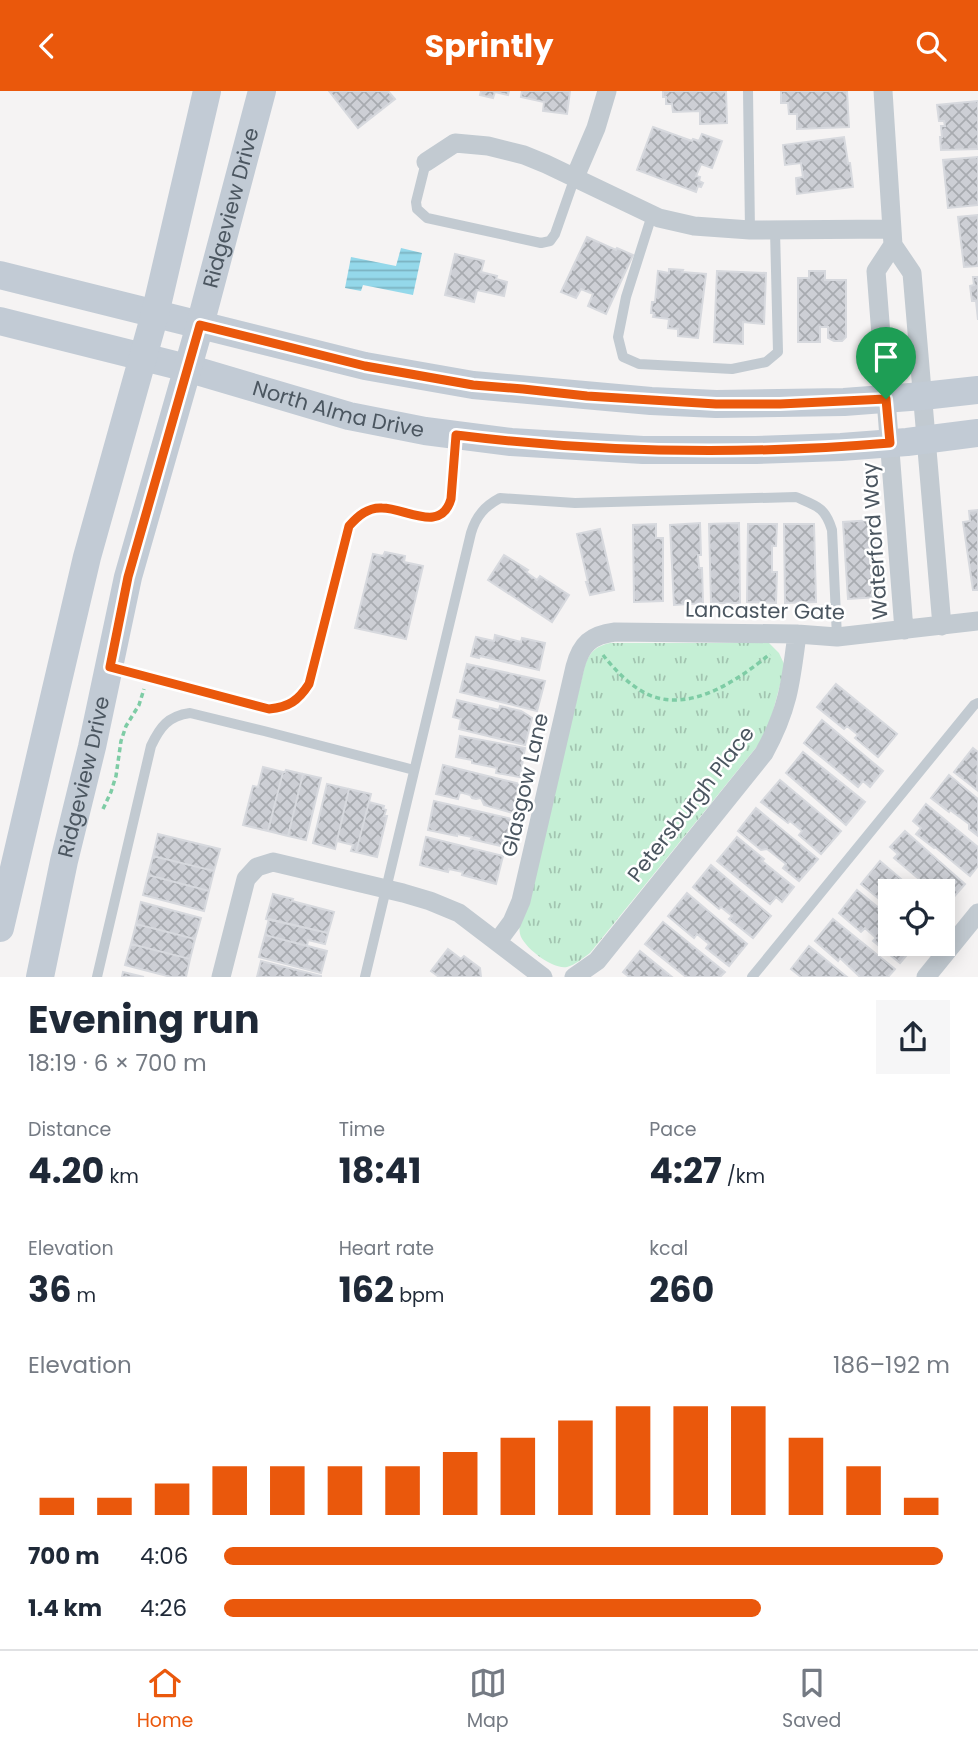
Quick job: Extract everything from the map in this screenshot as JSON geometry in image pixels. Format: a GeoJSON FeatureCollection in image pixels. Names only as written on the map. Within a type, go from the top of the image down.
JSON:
{"type":"FeatureCollection","features":[{"type":"Feature","properties":{"kind":"main road"},"geometry":{"type":"LineString","coordinates":[[0,928],[87,557],[144,358],[207,91]]}},
{"type":"Feature","properties":{"kind":"main road","name":"Ridgeview Drive"},"geometry":{"type":"LineString","coordinates":[[40,977],[128,577],[200,325],[262,91]]}},
{"type":"Feature","properties":{"kind":"main road"},"geometry":{"type":"LineString","coordinates":[[0,275],[365,366],[473,385],[716,404],[886,399],[978,390]]}},
{"type":"Feature","properties":{"kind":"main road","name":"North Alma Drive"},"geometry":{"type":"LineString","coordinates":[[0,321],[187,368],[349,417],[456,435],[551,445],[643,450],[775,450],[890,443],[978,433]]}},
{"type":"Feature","properties":{"kind":"street"},"geometry":{"type":"LineString","coordinates":[[575,177],[596,128],[607,91]]}},
{"type":"Feature","properties":{"kind":"street"},"geometry":{"type":"LineString","coordinates":[[883,91],[893,237],[912,273],[942,626]]}},
{"type":"Feature","properties":{"kind":"street"},"geometry":{"type":"LineString","coordinates":[[426,162],[455,143],[488,146],[524,155],[652,215],[694,226],[893,237]]}},
{"type":"Feature","properties":{"kind":"street","name":"Waterford Way"},"geometry":{"type":"LineString","coordinates":[[893,237],[876,271],[904,630]]}},
{"type":"Feature","properties":{"kind":"street","name":"Lancaster Gate"},"geometry":{"type":"LineString","coordinates":[[599,648],[604,633],[615,632],[837,637],[978,621]]}},
{"type":"Feature","properties":{"kind":"street","name":"Petersburgh Place"},"geometry":{"type":"LineString","coordinates":[[574,977],[597,961],[764,753],[785,706],[791,684],[797,634]]}},
{"type":"Feature","properties":{"kind":"street","name":"Glasgow Lane"},"geometry":{"type":"LineString","coordinates":[[498,941],[512,922],[521,901],[578,656],[584,646],[599,648]]}},
{"type":"Feature","properties":{"kind":"street"},"geometry":{"type":"LineString","coordinates":[[221,977],[246,880],[257,867],[273,862],[386,889],[459,913],[543,977]]}},
{"type":"Feature","properties":{"kind":"street"},"geometry":{"type":"LineString","coordinates":[[926,977],[978,913]]}},
{"type":"Feature","properties":{"kind":"lane"},"geometry":{"type":"LineString","coordinates":[[748,91],[750,230]]}},
{"type":"Feature","properties":{"kind":"lane"},"geometry":{"type":"LineString","coordinates":[[426,162],[415,202],[427,218],[541,243],[550,241],[555,234],[575,177]]}},
{"type":"Feature","properties":{"kind":"lane"},"geometry":{"type":"LineString","coordinates":[[652,215],[626,297],[618,337],[623,358],[639,364],[732,369],[766,362],[778,352],[775,230]]}},
{"type":"Feature","properties":{"kind":"lane"},"geometry":{"type":"LineString","coordinates":[[110,667],[269,709],[282,708],[293,703],[309,684],[349,526],[369,510],[381,507],[429,518],[441,515],[451,499],[456,435]]}},
{"type":"Feature","properties":{"kind":"lane"},"geometry":{"type":"LineString","coordinates":[[365,977],[471,533],[475,520],[484,509],[500,498],[575,503],[796,498],[818,506],[828,515],[832,530],[837,637]]}},
{"type":"Feature","properties":{"kind":"lane"},"geometry":{"type":"LineString","coordinates":[[752,977],[978,703]]}},
{"type":"Feature","properties":{"kind":"lane"},"geometry":{"type":"LineString","coordinates":[[97,977],[151,746],[166,723],[178,715],[190,713],[414,770]]}},
{"type":"Feature","properties":{"kind":"path"},"geometry":{"type":"LineString","coordinates":[[599,648],[617,671],[647,694],[679,699],[697,697],[734,680],[770,654],[763,647]]}},
{"type":"Feature","properties":{"kind":"path"},"geometry":{"type":"LineString","coordinates":[[100,816],[116,776],[121,741],[139,705],[148,677]]}},
{"type":"Feature","properties":{"kind":"green space"},"geometry":{"type":"Polygon","coordinates":[[[610,643],[769,643],[779,653],[785,666],[767,734],[590,953],[573,965],[561,967],[539,957],[527,945],[520,934],[520,923],[585,665],[594,650],[610,643]]]}},
{"type":"Feature","properties":{"kind":"water"},"geometry":{"type":"Polygon","coordinates":[[[401,248],[422,253],[413,295],[363,285],[361,291],[345,288],[351,257],[396,266],[401,248]]]}},
{"type":"Feature","properties":{"kind":"building"},"geometry":{"type":"Polygon","coordinates":[[[329,91],[388,91],[395,99],[358,128],[329,91]]]}},
{"type":"Feature","properties":{"kind":"building"},"geometry":{"type":"Polygon","coordinates":[[[481,91],[509,91],[508,95],[495,92],[493,98],[480,95],[481,91]]]}},
{"type":"Feature","properties":{"kind":"building"},"geometry":{"type":"Polygon","coordinates":[[[522,91],[570,91],[567,114],[543,111],[544,102],[521,97],[522,91]]]}},
{"type":"Feature","properties":{"kind":"building"},"geometry":{"type":"Polygon","coordinates":[[[663,91],[726,91],[727,123],[700,124],[700,111],[673,112],[672,104],[666,104],[663,91]]]}},
{"type":"Feature","properties":{"kind":"building"},"geometry":{"type":"Polygon","coordinates":[[[781,91],[847,91],[849,127],[797,129],[797,114],[789,114],[788,103],[781,103],[781,91]]]}},
{"type":"Feature","properties":{"kind":"building"},"geometry":{"type":"Polygon","coordinates":[[[978,101],[978,149],[941,150],[941,126],[945,126],[944,121],[939,121],[937,105],[978,101]]]}},
{"type":"Feature","properties":{"kind":"building"},"geometry":{"type":"Polygon","coordinates":[[[653,127],[692,141],[699,141],[702,134],[722,141],[712,168],[701,164],[696,176],[700,177],[699,181],[703,183],[701,187],[698,186],[696,192],[637,170],[653,127]]]}},
{"type":"Feature","properties":{"kind":"building"},"geometry":{"type":"Polygon","coordinates":[[[844,137],[853,187],[797,194],[796,178],[803,177],[801,163],[785,165],[783,145],[844,137]]]}},
{"type":"Feature","properties":{"kind":"building"},"geometry":{"type":"Polygon","coordinates":[[[978,157],[978,205],[948,208],[943,160],[978,157]]]}},
{"type":"Feature","properties":{"kind":"building"},"geometry":{"type":"Polygon","coordinates":[[[978,215],[978,266],[964,267],[958,217],[978,215]]]}},
{"type":"Feature","properties":{"kind":"building"},"geometry":{"type":"Polygon","coordinates":[[[587,237],[633,255],[606,314],[588,306],[593,294],[581,289],[576,298],[561,292],[587,237]]]}},
{"type":"Feature","properties":{"kind":"building"},"geometry":{"type":"Polygon","coordinates":[[[455,254],[484,261],[481,272],[507,282],[504,296],[477,290],[474,302],[445,295],[455,254]]]}},
{"type":"Feature","properties":{"kind":"building"},"geometry":{"type":"Polygon","coordinates":[[[669,269],[706,274],[698,338],[678,336],[678,329],[668,328],[669,319],[653,317],[654,313],[651,313],[652,302],[655,302],[658,271],[669,273],[669,269]]]}},
{"type":"Feature","properties":{"kind":"building"},"geometry":{"type":"Polygon","coordinates":[[[717,271],[766,273],[764,324],[743,322],[743,344],[714,342],[717,271]]]}},
{"type":"Feature","properties":{"kind":"building"},"geometry":{"type":"Polygon","coordinates":[[[809,271],[825,271],[825,280],[846,280],[846,337],[842,341],[828,338],[828,327],[820,327],[820,342],[798,342],[798,278],[809,278],[809,271]]]}},
{"type":"Feature","properties":{"kind":"building"},"geometry":{"type":"Polygon","coordinates":[[[973,277],[978,277],[978,320],[976,301],[972,301],[970,286],[974,285],[973,277]]]}},
{"type":"Feature","properties":{"kind":"building"},"geometry":{"type":"Polygon","coordinates":[[[978,510],[978,590],[973,590],[963,522],[970,521],[969,511],[978,510]]]}},
{"type":"Feature","properties":{"kind":"building"},"geometry":{"type":"Polygon","coordinates":[[[873,520],[878,597],[848,599],[843,522],[873,520]]]}},
{"type":"Feature","properties":{"kind":"building"},"geometry":{"type":"Polygon","coordinates":[[[700,523],[701,555],[698,555],[699,568],[702,568],[703,603],[674,605],[670,525],[700,523]]]}},
{"type":"Feature","properties":{"kind":"building"},"geometry":{"type":"Polygon","coordinates":[[[739,523],[740,603],[711,603],[709,524],[739,523]]]}},
{"type":"Feature","properties":{"kind":"building"},"geometry":{"type":"Polygon","coordinates":[[[656,524],[656,538],[663,538],[663,601],[634,602],[633,525],[656,524]]]}},
{"type":"Feature","properties":{"kind":"building"},"geometry":{"type":"Polygon","coordinates":[[[748,524],[777,524],[776,546],[772,546],[772,572],[777,572],[776,603],[747,602],[748,524]]]}},
{"type":"Feature","properties":{"kind":"building"},"geometry":{"type":"Polygon","coordinates":[[[784,524],[814,524],[816,602],[785,603],[784,524]]]}},
{"type":"Feature","properties":{"kind":"building"},"geometry":{"type":"Polygon","coordinates":[[[600,529],[614,590],[590,595],[577,534],[600,529]]]}},
{"type":"Feature","properties":{"kind":"building"},"geometry":{"type":"Polygon","coordinates":[[[385,552],[405,556],[404,562],[423,566],[406,639],[355,628],[373,554],[383,556],[385,552]]]}},
{"type":"Feature","properties":{"kind":"building"},"geometry":{"type":"Polygon","coordinates":[[[504,555],[528,570],[526,572],[537,580],[540,576],[569,595],[552,622],[488,580],[504,555]]]}},
{"type":"Feature","properties":{"kind":"building"},"geometry":{"type":"Polygon","coordinates":[[[495,635],[521,642],[522,638],[545,643],[539,670],[471,656],[476,637],[494,641],[495,635]]]}},
{"type":"Feature","properties":{"kind":"building"},"geometry":{"type":"Polygon","coordinates":[[[467,664],[545,681],[537,711],[460,692],[467,664]]]}},
{"type":"Feature","properties":{"kind":"building"},"geometry":{"type":"Polygon","coordinates":[[[836,684],[897,734],[878,757],[855,738],[858,735],[847,726],[844,729],[817,707],[836,684]]]}},
{"type":"Feature","properties":{"kind":"building"},"geometry":{"type":"Polygon","coordinates":[[[457,700],[499,710],[500,706],[521,711],[532,718],[525,745],[459,729],[461,719],[453,717],[457,700]]]}},
{"type":"Feature","properties":{"kind":"building"},"geometry":{"type":"Polygon","coordinates":[[[822,720],[883,771],[870,787],[863,781],[858,787],[804,743],[822,720]]]}},
{"type":"Feature","properties":{"kind":"building"},"geometry":{"type":"Polygon","coordinates":[[[460,736],[525,748],[520,777],[496,773],[497,768],[456,757],[460,736]]]}},
{"type":"Feature","properties":{"kind":"building"},"geometry":{"type":"Polygon","coordinates":[[[973,748],[978,752],[977,790],[954,772],[973,748]]]}},
{"type":"Feature","properties":{"kind":"building"},"geometry":{"type":"Polygon","coordinates":[[[803,752],[865,802],[846,825],[786,773],[803,752]]]}},
{"type":"Feature","properties":{"kind":"building"},"geometry":{"type":"Polygon","coordinates":[[[443,765],[520,784],[513,813],[484,805],[481,798],[472,798],[460,792],[458,799],[436,794],[443,765]]]}},
{"type":"Feature","properties":{"kind":"building"},"geometry":{"type":"Polygon","coordinates":[[[263,767],[283,772],[268,831],[243,825],[253,786],[258,787],[263,767]]]}},
{"type":"Feature","properties":{"kind":"building"},"geometry":{"type":"Polygon","coordinates":[[[286,770],[303,774],[288,836],[268,831],[283,772],[286,770]]]}},
{"type":"Feature","properties":{"kind":"building"},"geometry":{"type":"Polygon","coordinates":[[[303,774],[321,778],[306,840],[288,836],[303,774]]]}},
{"type":"Feature","properties":{"kind":"building"},"geometry":{"type":"Polygon","coordinates":[[[949,775],[978,799],[978,836],[969,829],[969,824],[931,798],[949,775]]]}},
{"type":"Feature","properties":{"kind":"building"},"geometry":{"type":"Polygon","coordinates":[[[780,780],[841,831],[821,854],[799,835],[802,831],[761,802],[780,780]]]}},
{"type":"Feature","properties":{"kind":"building"},"geometry":{"type":"Polygon","coordinates":[[[327,784],[349,789],[335,849],[313,843],[327,784]]]}},
{"type":"Feature","properties":{"kind":"building"},"geometry":{"type":"Polygon","coordinates":[[[349,789],[371,794],[356,852],[351,851],[353,845],[337,841],[349,789]]]}},
{"type":"Feature","properties":{"kind":"building"},"geometry":{"type":"Polygon","coordinates":[[[434,801],[512,819],[505,847],[471,839],[472,837],[428,830],[434,801]]]}},
{"type":"Feature","properties":{"kind":"building"},"geometry":{"type":"Polygon","coordinates":[[[369,802],[384,806],[384,816],[387,816],[377,857],[356,852],[369,802]]]}},
{"type":"Feature","properties":{"kind":"building"},"geometry":{"type":"Polygon","coordinates":[[[926,804],[978,847],[978,866],[970,876],[916,834],[921,828],[913,821],[926,804]]]}},
{"type":"Feature","properties":{"kind":"building"},"geometry":{"type":"Polygon","coordinates":[[[756,808],[818,859],[799,881],[783,868],[786,864],[767,849],[761,850],[738,831],[756,808]]]}},
{"type":"Feature","properties":{"kind":"building"},"geometry":{"type":"Polygon","coordinates":[[[905,831],[965,884],[955,896],[955,879],[919,879],[894,858],[898,854],[890,847],[905,831]]]}},
{"type":"Feature","properties":{"kind":"building"},"geometry":{"type":"Polygon","coordinates":[[[158,834],[220,849],[214,871],[153,856],[158,834]]]}},
{"type":"Feature","properties":{"kind":"building"},"geometry":{"type":"Polygon","coordinates":[[[426,837],[503,856],[496,884],[462,875],[463,872],[449,869],[448,872],[420,865],[426,837]]]}},
{"type":"Feature","properties":{"kind":"building"},"geometry":{"type":"Polygon","coordinates":[[[737,837],[794,887],[782,902],[776,897],[770,904],[717,861],[737,837]]]}},
{"type":"Feature","properties":{"kind":"building"},"geometry":{"type":"Polygon","coordinates":[[[153,856],[214,871],[209,891],[148,875],[153,856]]]}},
{"type":"Feature","properties":{"kind":"building"},"geometry":{"type":"Polygon","coordinates":[[[880,861],[901,879],[878,879],[878,898],[861,884],[880,861]]]}},
{"type":"Feature","properties":{"kind":"building"},"geometry":{"type":"Polygon","coordinates":[[[711,865],[771,916],[753,938],[729,919],[732,916],[721,907],[719,909],[693,887],[711,865]]]}},
{"type":"Feature","properties":{"kind":"building"},"geometry":{"type":"Polygon","coordinates":[[[148,875],[209,891],[204,911],[143,895],[148,875]]]}},
{"type":"Feature","properties":{"kind":"building"},"geometry":{"type":"Polygon","coordinates":[[[857,890],[878,907],[878,945],[873,941],[876,938],[865,928],[861,932],[839,913],[857,890]]]}},
{"type":"Feature","properties":{"kind":"building"},"geometry":{"type":"Polygon","coordinates":[[[687,893],[747,944],[729,966],[706,948],[709,944],[697,934],[694,938],[668,916],[687,893]]]}},
{"type":"Feature","properties":{"kind":"building"},"geometry":{"type":"Polygon","coordinates":[[[273,894],[334,912],[328,933],[266,919],[273,894]]]}},
{"type":"Feature","properties":{"kind":"building"},"geometry":{"type":"Polygon","coordinates":[[[141,902],[201,918],[195,939],[136,924],[141,902]]]}},
{"type":"Feature","properties":{"kind":"building"},"geometry":{"type":"Polygon","coordinates":[[[269,919],[328,933],[325,944],[308,940],[307,946],[265,935],[269,919]]]}},
{"type":"Feature","properties":{"kind":"building"},"geometry":{"type":"Polygon","coordinates":[[[833,919],[895,969],[888,977],[860,977],[840,958],[838,961],[815,941],[833,919]]]}},
{"type":"Feature","properties":{"kind":"building"},"geometry":{"type":"Polygon","coordinates":[[[663,922],[725,972],[720,977],[686,977],[645,944],[663,922]]]}},
{"type":"Feature","properties":{"kind":"building"},"geometry":{"type":"Polygon","coordinates":[[[136,924],[195,939],[190,959],[131,944],[136,924]]]}},
{"type":"Feature","properties":{"kind":"building"},"geometry":{"type":"Polygon","coordinates":[[[265,935],[327,951],[321,973],[259,957],[265,935]]]}},
{"type":"Feature","properties":{"kind":"building"},"geometry":{"type":"Polygon","coordinates":[[[131,944],[190,959],[186,977],[171,977],[125,965],[131,944]]]}},
{"type":"Feature","properties":{"kind":"building"},"geometry":{"type":"Polygon","coordinates":[[[809,946],[847,977],[801,977],[791,969],[809,946]]]}},
{"type":"Feature","properties":{"kind":"building"},"geometry":{"type":"Polygon","coordinates":[[[448,949],[461,959],[464,956],[480,968],[481,977],[439,977],[431,971],[448,949]]]}},
{"type":"Feature","properties":{"kind":"building"},"geometry":{"type":"Polygon","coordinates":[[[640,951],[672,977],[629,977],[623,972],[640,951]]]}},
{"type":"Feature","properties":{"kind":"building"},"geometry":{"type":"Polygon","coordinates":[[[891,956],[906,956],[900,963],[891,956]]]}},
{"type":"Feature","properties":{"kind":"building"},"geometry":{"type":"Polygon","coordinates":[[[261,961],[321,976],[321,977],[257,977],[261,961]]]}},
{"type":"Feature","properties":{"kind":"building"},"geometry":{"type":"Polygon","coordinates":[[[123,972],[144,977],[122,977],[123,972]]]}},
{"type":"Feature","properties":{"kind":"route"},"geometry":{"type":"LineString","coordinates":[[200,325],[365,366],[473,385],[716,404],[886,399],[890,443],[775,450],[643,450],[511,442],[456,435],[451,499],[446,511],[429,518],[381,507],[369,510],[349,526],[309,684],[293,703],[282,708],[269,709],[110,667],[128,577],[200,325]]}}]}
